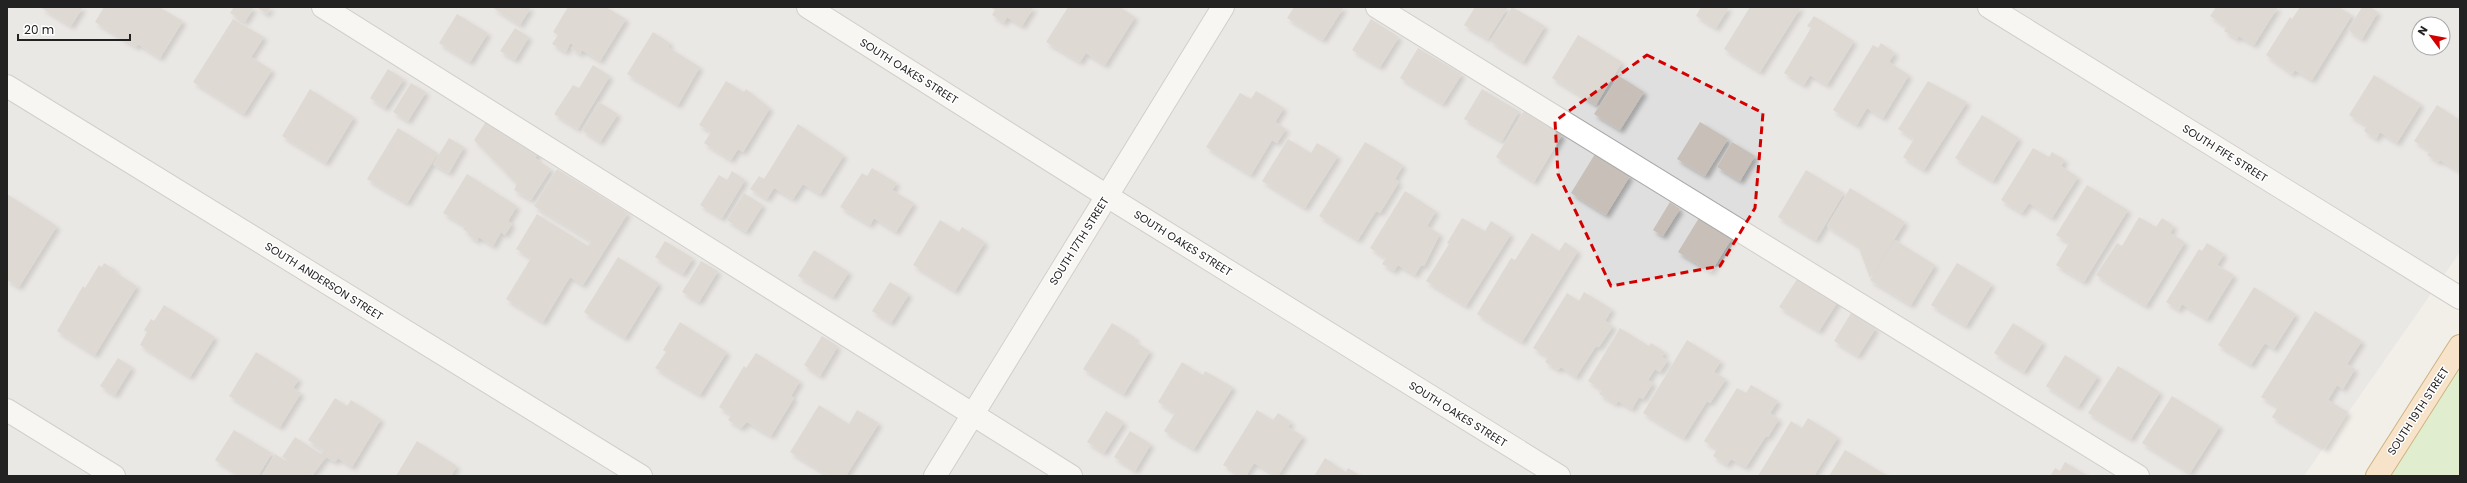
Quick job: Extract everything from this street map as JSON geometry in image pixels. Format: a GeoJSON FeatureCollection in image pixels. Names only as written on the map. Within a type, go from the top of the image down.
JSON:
{"type":"FeatureCollection","features":[{"type":"Feature","properties":{"kind":"main road","name":"SOUTH 19TH STREET"},"geometry":{"type":"LineString","coordinates":[[2377,476],[2460,346]]}},
{"type":"Feature","properties":{"kind":"street"},"geometry":{"type":"LineString","coordinates":[[324,7],[1072,476]]}},
{"type":"Feature","properties":{"kind":"street","name":"SOUTH OAKES STREET"},"geometry":{"type":"LineString","coordinates":[[808,7],[1107,196],[1559,476]]}},
{"type":"Feature","properties":{"kind":"street","name":"SOUTH 17TH STREET"},"geometry":{"type":"LineString","coordinates":[[935,476],[1224,7]]}},
{"type":"Feature","properties":{"kind":"street"},"geometry":{"type":"LineString","coordinates":[[1377,7],[2138,476]]}},
{"type":"Feature","properties":{"kind":"street","name":"SOUTH FIFE STREET"},"geometry":{"type":"LineString","coordinates":[[1989,7],[2460,298]]}},
{"type":"Feature","properties":{"kind":"street","name":"SOUTH ANDERSON STREET"},"geometry":{"type":"LineString","coordinates":[[7,86],[641,476]]}},
{"type":"Feature","properties":{"kind":"street"},"geometry":{"type":"LineString","coordinates":[[7,410],[114,476]]}},
{"type":"Feature","properties":{"kind":"highlighted area"},"geometry":{"type":"Polygon","coordinates":[[[1647,55],[1763,113],[1755,208],[1720,266],[1611,286],[1558,174],[1555,121],[1647,55]]]}},
{"type":"Feature","properties":{"kind":"shaded area"},"geometry":{"type":"Polygon","coordinates":[[[7,7],[2460,7],[2460,252],[2304,476],[7,476],[7,7]]]}},
{"type":"Feature","properties":{"kind":"green space"},"geometry":{"type":"Polygon","coordinates":[[[2460,346],[2460,476],[2377,476],[2460,346]]]}},
{"type":"Feature","properties":{"kind":"building"},"geometry":{"type":"Polygon","coordinates":[[[40,7],[83,7],[71,26],[40,7]]]}},
{"type":"Feature","properties":{"kind":"building"},"geometry":{"type":"Polygon","coordinates":[[[104,7],[159,7],[183,21],[160,58],[138,44],[136,47],[95,22],[104,7]]]}},
{"type":"Feature","properties":{"kind":"building"},"geometry":{"type":"Polygon","coordinates":[[[234,7],[254,7],[245,22],[230,13],[234,7]]]}},
{"type":"Feature","properties":{"kind":"building"},"geometry":{"type":"Polygon","coordinates":[[[256,7],[271,7],[267,14],[256,7]]]}},
{"type":"Feature","properties":{"kind":"building"},"geometry":{"type":"Polygon","coordinates":[[[492,7],[531,7],[520,25],[492,7]]]}},
{"type":"Feature","properties":{"kind":"building"},"geometry":{"type":"Polygon","coordinates":[[[568,7],[606,7],[626,19],[600,61],[582,50],[580,54],[571,48],[574,45],[570,43],[566,52],[552,44],[558,35],[553,32],[568,7]]]}},
{"type":"Feature","properties":{"kind":"building"},"geometry":{"type":"Polygon","coordinates":[[[990,7],[1034,7],[1022,26],[1007,17],[1004,23],[992,15],[995,10],[990,7]]]}},
{"type":"Feature","properties":{"kind":"building"},"geometry":{"type":"Polygon","coordinates":[[[1068,7],[1120,7],[1135,17],[1105,65],[1086,53],[1080,62],[1046,42],[1068,7]]]}},
{"type":"Feature","properties":{"kind":"building"},"geometry":{"type":"Polygon","coordinates":[[[1294,7],[1344,7],[1323,40],[1287,18],[1294,7]]]}},
{"type":"Feature","properties":{"kind":"building"},"geometry":{"type":"Polygon","coordinates":[[[1475,7],[1508,7],[1488,39],[1464,25],[1475,7]]]}},
{"type":"Feature","properties":{"kind":"building"},"geometry":{"type":"Polygon","coordinates":[[[1512,7],[1545,26],[1523,62],[1490,41],[1512,7]]]}},
{"type":"Feature","properties":{"kind":"building"},"geometry":{"type":"Polygon","coordinates":[[[1701,7],[1729,7],[1716,28],[1696,16],[1701,7]]]}},
{"type":"Feature","properties":{"kind":"building"},"geometry":{"type":"Polygon","coordinates":[[[1750,7],[1801,7],[1760,72],[1724,49],[1750,7]]]}},
{"type":"Feature","properties":{"kind":"building"},"geometry":{"type":"Polygon","coordinates":[[[2216,7],[2278,7],[2254,45],[2239,36],[2237,39],[2224,31],[2227,27],[2210,16],[2216,7]]]}},
{"type":"Feature","properties":{"kind":"building"},"geometry":{"type":"Polygon","coordinates":[[[2300,7],[2339,7],[2352,15],[2312,80],[2295,70],[2292,74],[2266,55],[2290,17],[2292,19],[2300,7]]]}},
{"type":"Feature","properties":{"kind":"building"},"geometry":{"type":"Polygon","coordinates":[[[2362,7],[2370,7],[2378,12],[2362,39],[2348,30],[2362,7]]]}},
{"type":"Feature","properties":{"kind":"building"},"geometry":{"type":"Polygon","coordinates":[[[457,14],[488,33],[470,62],[439,43],[457,14]]]}},
{"type":"Feature","properties":{"kind":"building"},"geometry":{"type":"Polygon","coordinates":[[[1814,16],[1854,41],[1827,85],[1810,75],[1804,85],[1784,73],[1811,28],[1807,26],[1814,16]]]}},
{"type":"Feature","properties":{"kind":"building"},"geometry":{"type":"Polygon","coordinates":[[[233,19],[264,37],[251,57],[272,70],[244,114],[193,82],[233,19]]]}},
{"type":"Feature","properties":{"kind":"building"},"geometry":{"type":"Polygon","coordinates":[[[1371,19],[1399,37],[1380,67],[1352,50],[1371,19]]]}},
{"type":"Feature","properties":{"kind":"building"},"geometry":{"type":"Polygon","coordinates":[[[515,28],[529,37],[515,60],[500,51],[515,28]]]}},
{"type":"Feature","properties":{"kind":"building"},"geometry":{"type":"Polygon","coordinates":[[[653,32],[670,43],[668,47],[700,67],[678,105],[627,74],[653,32]]]}},
{"type":"Feature","properties":{"kind":"building"},"geometry":{"type":"Polygon","coordinates":[[[1578,35],[1622,62],[1596,105],[1552,78],[1578,35]]]}},
{"type":"Feature","properties":{"kind":"building"},"geometry":{"type":"Polygon","coordinates":[[[1881,43],[1895,53],[1889,62],[1909,75],[1883,118],[1867,108],[1857,125],[1833,110],[1873,45],[1878,48],[1881,43]]]}},
{"type":"Feature","properties":{"kind":"building"},"geometry":{"type":"Polygon","coordinates":[[[1418,48],[1462,74],[1443,104],[1400,78],[1418,48]]]}},
{"type":"Feature","properties":{"kind":"building"},"geometry":{"type":"Polygon","coordinates":[[[593,65],[610,76],[578,129],[554,114],[573,85],[579,88],[593,65]]]}},
{"type":"Feature","properties":{"kind":"building"},"geometry":{"type":"Polygon","coordinates":[[[388,69],[404,79],[385,108],[370,98],[388,69]]]}},
{"type":"Feature","properties":{"kind":"building"},"geometry":{"type":"Polygon","coordinates":[[[2374,75],[2421,104],[2397,143],[2380,132],[2376,139],[2364,131],[2367,126],[2349,115],[2374,75]]]}},
{"type":"Feature","properties":{"kind":"building"},"geometry":{"type":"Polygon","coordinates":[[[1619,76],[1644,92],[1620,130],[1594,114],[1619,76]]]}},
{"type":"Feature","properties":{"kind":"building"},"geometry":{"type":"Polygon","coordinates":[[[726,81],[744,92],[746,89],[770,108],[743,152],[738,149],[731,160],[704,143],[711,132],[699,125],[726,81]]]}},
{"type":"Feature","properties":{"kind":"building"},"geometry":{"type":"Polygon","coordinates":[[[1928,81],[1967,102],[1924,170],[1903,157],[1914,139],[1898,129],[1928,81]]]}},
{"type":"Feature","properties":{"kind":"building"},"geometry":{"type":"Polygon","coordinates":[[[411,83],[426,92],[408,121],[393,112],[411,83]]]}},
{"type":"Feature","properties":{"kind":"building"},"geometry":{"type":"Polygon","coordinates":[[[310,89],[354,117],[326,163],[282,136],[310,89]]]}},
{"type":"Feature","properties":{"kind":"building"},"geometry":{"type":"Polygon","coordinates":[[[1482,89],[1519,111],[1502,141],[1464,119],[1482,89]]]}},
{"type":"Feature","properties":{"kind":"building"},"geometry":{"type":"Polygon","coordinates":[[[1256,91],[1284,108],[1275,122],[1286,129],[1277,143],[1272,140],[1251,175],[1206,147],[1240,93],[1251,99],[1256,91]]]}},
{"type":"Feature","properties":{"kind":"building"},"geometry":{"type":"Polygon","coordinates":[[[599,102],[618,114],[600,142],[582,130],[599,102]]]}},
{"type":"Feature","properties":{"kind":"building"},"geometry":{"type":"Polygon","coordinates":[[[2437,105],[2460,120],[2459,171],[2440,160],[2438,162],[2427,155],[2430,151],[2414,141],[2437,105]]]}},
{"type":"Feature","properties":{"kind":"building"},"geometry":{"type":"Polygon","coordinates":[[[1524,111],[1562,135],[1534,182],[1496,157],[1524,111]]]}},
{"type":"Feature","properties":{"kind":"building"},"geometry":{"type":"Polygon","coordinates":[[[1982,115],[2019,138],[1993,181],[1955,158],[1982,115]]]}},
{"type":"Feature","properties":{"kind":"building"},"geometry":{"type":"Polygon","coordinates":[[[487,120],[539,152],[535,158],[551,169],[531,200],[514,190],[517,184],[474,140],[487,120]]]}},
{"type":"Feature","properties":{"kind":"building"},"geometry":{"type":"Polygon","coordinates":[[[1700,122],[1728,139],[1705,176],[1677,159],[1700,122]]]}},
{"type":"Feature","properties":{"kind":"building"},"geometry":{"type":"Polygon","coordinates":[[[798,124],[844,155],[820,194],[803,184],[793,199],[774,188],[767,199],[750,189],[759,176],[764,179],[798,124]]]}},
{"type":"Feature","properties":{"kind":"building"},"geometry":{"type":"Polygon","coordinates":[[[398,128],[438,153],[407,203],[367,179],[398,128]]]}},
{"type":"Feature","properties":{"kind":"building"},"geometry":{"type":"Polygon","coordinates":[[[449,138],[464,147],[449,173],[433,164],[449,138]]]}},
{"type":"Feature","properties":{"kind":"building"},"geometry":{"type":"Polygon","coordinates":[[[1288,139],[1311,153],[1317,143],[1338,156],[1305,208],[1262,181],[1288,139]]]}},
{"type":"Feature","properties":{"kind":"building"},"geometry":{"type":"Polygon","coordinates":[[[1365,142],[1403,165],[1395,179],[1399,182],[1380,213],[1376,211],[1358,240],[1319,216],[1365,142]]]}},
{"type":"Feature","properties":{"kind":"building"},"geometry":{"type":"Polygon","coordinates":[[[1732,142],[1755,156],[1740,181],[1717,167],[1732,142]]]}},
{"type":"Feature","properties":{"kind":"building"},"geometry":{"type":"Polygon","coordinates":[[[2033,148],[2049,157],[2052,152],[2065,160],[2061,166],[2078,177],[2052,218],[2029,203],[2022,213],[2001,200],[2033,148]]]}},
{"type":"Feature","properties":{"kind":"building"},"geometry":{"type":"Polygon","coordinates":[[[1595,154],[1630,176],[1606,215],[1571,193],[1595,154]]]}},
{"type":"Feature","properties":{"kind":"building"},"geometry":{"type":"Polygon","coordinates":[[[872,168],[897,183],[892,190],[914,203],[896,232],[874,218],[870,225],[840,207],[862,173],[867,176],[872,168]]]}},
{"type":"Feature","properties":{"kind":"building"},"geometry":{"type":"Polygon","coordinates":[[[557,169],[628,213],[583,285],[570,277],[543,322],[506,299],[531,258],[516,249],[537,214],[588,246],[591,241],[534,206],[557,169]]]}},
{"type":"Feature","properties":{"kind":"building"},"geometry":{"type":"Polygon","coordinates":[[[1806,170],[1844,193],[1816,240],[1778,217],[1806,170]]]}},
{"type":"Feature","properties":{"kind":"building"},"geometry":{"type":"Polygon","coordinates":[[[732,171],[745,180],[722,218],[700,205],[719,175],[727,180],[732,171]]]}},
{"type":"Feature","properties":{"kind":"building"},"geometry":{"type":"Polygon","coordinates":[[[467,174],[517,206],[508,221],[512,224],[505,235],[501,232],[493,246],[479,237],[477,241],[468,235],[469,233],[463,229],[465,226],[443,213],[467,174]]]}},
{"type":"Feature","properties":{"kind":"building"},"geometry":{"type":"Polygon","coordinates":[[[2087,185],[2128,210],[2084,282],[2056,265],[2069,243],[2056,235],[2087,185]]]}},
{"type":"Feature","properties":{"kind":"building"},"geometry":{"type":"Polygon","coordinates":[[[1850,188],[1905,222],[1870,278],[1858,246],[1827,226],[1850,188]]]}},
{"type":"Feature","properties":{"kind":"building"},"geometry":{"type":"Polygon","coordinates":[[[1405,191],[1436,211],[1427,226],[1440,234],[1424,266],[1421,265],[1415,275],[1398,265],[1394,271],[1382,264],[1386,258],[1370,248],[1405,191]]]}},
{"type":"Feature","properties":{"kind":"building"},"geometry":{"type":"Polygon","coordinates":[[[744,193],[763,205],[746,232],[727,220],[744,193]]]}},
{"type":"Feature","properties":{"kind":"building"},"geometry":{"type":"Polygon","coordinates":[[[7,194],[57,226],[19,287],[7,280],[7,194]]]}},
{"type":"Feature","properties":{"kind":"building"},"geometry":{"type":"Polygon","coordinates":[[[1670,202],[1680,209],[1663,236],[1653,230],[1670,202]]]}},
{"type":"Feature","properties":{"kind":"building"},"geometry":{"type":"Polygon","coordinates":[[[2139,217],[2156,227],[2162,218],[2174,226],[2170,233],[2185,242],[2146,306],[2096,275],[2117,243],[2122,246],[2139,217]]]}},
{"type":"Feature","properties":{"kind":"building"},"geometry":{"type":"Polygon","coordinates":[[[1462,218],[1485,231],[1491,221],[1511,234],[1466,306],[1426,281],[1449,244],[1447,243],[1462,218]]]}},
{"type":"Feature","properties":{"kind":"building"},"geometry":{"type":"Polygon","coordinates":[[[1699,218],[1732,238],[1711,272],[1678,252],[1699,218]]]}},
{"type":"Feature","properties":{"kind":"building"},"geometry":{"type":"Polygon","coordinates":[[[940,220],[959,232],[962,227],[985,242],[955,291],[913,265],[940,220]]]}},
{"type":"Feature","properties":{"kind":"building"},"geometry":{"type":"Polygon","coordinates":[[[1532,233],[1559,251],[1565,242],[1578,251],[1522,342],[1477,314],[1511,258],[1515,260],[1532,233]]]}},
{"type":"Feature","properties":{"kind":"building"},"geometry":{"type":"Polygon","coordinates":[[[1895,240],[1935,265],[1911,305],[1870,280],[1895,240]]]}},
{"type":"Feature","properties":{"kind":"building"},"geometry":{"type":"Polygon","coordinates":[[[665,241],[693,258],[683,274],[655,257],[665,241]]]}},
{"type":"Feature","properties":{"kind":"building"},"geometry":{"type":"Polygon","coordinates":[[[2207,243],[2224,254],[2217,265],[2234,275],[2207,319],[2182,304],[2179,310],[2166,302],[2199,249],[2202,251],[2207,243]]]}},
{"type":"Feature","properties":{"kind":"building"},"geometry":{"type":"Polygon","coordinates":[[[814,250],[849,272],[833,297],[798,276],[814,250]]]}},
{"type":"Feature","properties":{"kind":"building"},"geometry":{"type":"Polygon","coordinates":[[[618,257],[659,283],[625,338],[584,312],[618,257]]]}},
{"type":"Feature","properties":{"kind":"building"},"geometry":{"type":"Polygon","coordinates":[[[701,261],[718,271],[699,302],[682,292],[701,261]]]}},
{"type":"Feature","properties":{"kind":"building"},"geometry":{"type":"Polygon","coordinates":[[[104,263],[137,286],[95,355],[57,331],[83,286],[85,288],[99,265],[102,267],[104,263]]]}},
{"type":"Feature","properties":{"kind":"building"},"geometry":{"type":"Polygon","coordinates":[[[1957,263],[1992,284],[1966,326],[1931,305],[1957,263]]]}},
{"type":"Feature","properties":{"kind":"building"},"geometry":{"type":"Polygon","coordinates":[[[1799,276],[1839,300],[1819,331],[1779,307],[1799,276]]]}},
{"type":"Feature","properties":{"kind":"building"},"geometry":{"type":"Polygon","coordinates":[[[890,282],[909,294],[891,323],[872,311],[890,282]]]}},
{"type":"Feature","properties":{"kind":"building"},"geometry":{"type":"Polygon","coordinates":[[[2254,287],[2296,314],[2274,349],[2265,343],[2251,365],[2218,345],[2254,287]]]}},
{"type":"Feature","properties":{"kind":"building"},"geometry":{"type":"Polygon","coordinates":[[[1584,292],[1612,309],[1605,321],[1613,326],[1599,347],[1596,346],[1576,377],[1561,367],[1558,370],[1545,362],[1548,357],[1533,348],[1567,293],[1579,301],[1584,292]]]}},
{"type":"Feature","properties":{"kind":"building"},"geometry":{"type":"Polygon","coordinates":[[[164,305],[215,337],[190,377],[140,345],[147,332],[144,330],[151,319],[154,321],[164,305]]]}},
{"type":"Feature","properties":{"kind":"building"},"geometry":{"type":"Polygon","coordinates":[[[2315,311],[2362,341],[2347,364],[2355,369],[2343,389],[2337,385],[2328,400],[2348,412],[2325,449],[2272,417],[2278,407],[2261,397],[2315,311]]]}},
{"type":"Feature","properties":{"kind":"building"},"geometry":{"type":"Polygon","coordinates":[[[1851,313],[1876,328],[1858,356],[1834,341],[1851,313]]]}},
{"type":"Feature","properties":{"kind":"building"},"geometry":{"type":"Polygon","coordinates":[[[680,322],[727,352],[700,395],[655,368],[666,352],[663,350],[680,322]]]}},
{"type":"Feature","properties":{"kind":"building"},"geometry":{"type":"Polygon","coordinates":[[[1112,323],[1136,338],[1134,341],[1150,351],[1124,394],[1083,369],[1112,323]]]}},
{"type":"Feature","properties":{"kind":"building"},"geometry":{"type":"Polygon","coordinates":[[[2013,323],[2043,342],[2024,372],[1994,353],[2013,323]]]}},
{"type":"Feature","properties":{"kind":"building"},"geometry":{"type":"Polygon","coordinates":[[[1620,328],[1649,346],[1651,343],[1665,352],[1662,357],[1668,360],[1660,372],[1655,369],[1648,380],[1653,383],[1643,399],[1639,397],[1632,409],[1618,401],[1616,404],[1599,394],[1602,390],[1588,381],[1620,328]]]}},
{"type":"Feature","properties":{"kind":"building"},"geometry":{"type":"Polygon","coordinates":[[[822,336],[838,346],[820,376],[804,365],[822,336]]]}},
{"type":"Feature","properties":{"kind":"building"},"geometry":{"type":"Polygon","coordinates":[[[1687,340],[1721,361],[1714,372],[1726,379],[1710,403],[1707,401],[1684,438],[1643,413],[1687,340]]]}},
{"type":"Feature","properties":{"kind":"building"},"geometry":{"type":"Polygon","coordinates":[[[256,352],[299,379],[293,388],[301,393],[280,427],[229,396],[256,352]]]}},
{"type":"Feature","properties":{"kind":"building"},"geometry":{"type":"Polygon","coordinates":[[[756,353],[800,381],[791,396],[794,398],[771,436],[747,422],[741,428],[728,420],[731,415],[719,407],[744,366],[746,368],[756,353]]]}},
{"type":"Feature","properties":{"kind":"building"},"geometry":{"type":"Polygon","coordinates":[[[2065,355],[2098,376],[2078,407],[2046,386],[2065,355]]]}},
{"type":"Feature","properties":{"kind":"building"},"geometry":{"type":"Polygon","coordinates":[[[118,358],[132,367],[115,395],[100,386],[118,358]]]}},
{"type":"Feature","properties":{"kind":"building"},"geometry":{"type":"Polygon","coordinates":[[[1182,362],[1203,375],[1205,371],[1233,387],[1194,449],[1164,431],[1175,413],[1158,402],[1182,362]]]}},
{"type":"Feature","properties":{"kind":"building"},"geometry":{"type":"Polygon","coordinates":[[[2118,366],[2160,392],[2131,439],[2088,413],[2118,366]]]}},
{"type":"Feature","properties":{"kind":"building"},"geometry":{"type":"Polygon","coordinates":[[[1751,385],[1778,401],[1770,413],[1779,419],[1746,467],[1731,459],[1727,465],[1713,456],[1717,449],[1704,441],[1737,388],[1746,393],[1751,385]]]}},
{"type":"Feature","properties":{"kind":"building"},"geometry":{"type":"Polygon","coordinates":[[[2172,396],[2220,426],[2190,473],[2142,443],[2172,396]]]}},
{"type":"Feature","properties":{"kind":"building"},"geometry":{"type":"Polygon","coordinates":[[[335,398],[347,406],[351,400],[381,419],[352,467],[338,458],[335,462],[326,457],[312,476],[282,457],[295,437],[321,454],[323,450],[308,440],[335,398]]]}},
{"type":"Feature","properties":{"kind":"building"},"geometry":{"type":"Polygon","coordinates":[[[819,405],[849,424],[857,410],[879,423],[846,476],[829,476],[790,452],[819,405]]]}},
{"type":"Feature","properties":{"kind":"building"},"geometry":{"type":"Polygon","coordinates":[[[1257,410],[1273,420],[1278,413],[1291,422],[1288,427],[1303,436],[1278,476],[1254,463],[1246,476],[1242,476],[1223,465],[1257,410]]]}},
{"type":"Feature","properties":{"kind":"building"},"geometry":{"type":"Polygon","coordinates":[[[1106,411],[1124,422],[1104,453],[1087,442],[1106,411]]]}},
{"type":"Feature","properties":{"kind":"building"},"geometry":{"type":"Polygon","coordinates":[[[1808,418],[1838,437],[1814,476],[1758,476],[1791,421],[1802,428],[1808,418]]]}},
{"type":"Feature","properties":{"kind":"building"},"geometry":{"type":"Polygon","coordinates":[[[234,430],[272,453],[258,476],[241,476],[215,460],[234,430]]]}},
{"type":"Feature","properties":{"kind":"building"},"geometry":{"type":"Polygon","coordinates":[[[1130,431],[1151,444],[1135,471],[1114,457],[1130,431]]]}},
{"type":"Feature","properties":{"kind":"building"},"geometry":{"type":"Polygon","coordinates":[[[417,441],[457,466],[451,476],[396,476],[417,441]]]}},
{"type":"Feature","properties":{"kind":"building"},"geometry":{"type":"Polygon","coordinates":[[[1845,450],[1888,476],[1829,476],[1845,450]]]}},
{"type":"Feature","properties":{"kind":"building"},"geometry":{"type":"Polygon","coordinates":[[[275,454],[310,476],[262,476],[275,454]]]}},
{"type":"Feature","properties":{"kind":"building"},"geometry":{"type":"Polygon","coordinates":[[[1325,458],[1346,472],[1348,468],[1361,476],[1314,476],[1325,458]]]}},
{"type":"Feature","properties":{"kind":"building"},"geometry":{"type":"Polygon","coordinates":[[[2065,462],[2088,476],[2050,476],[2055,468],[2060,471],[2065,462]]]}}]}
